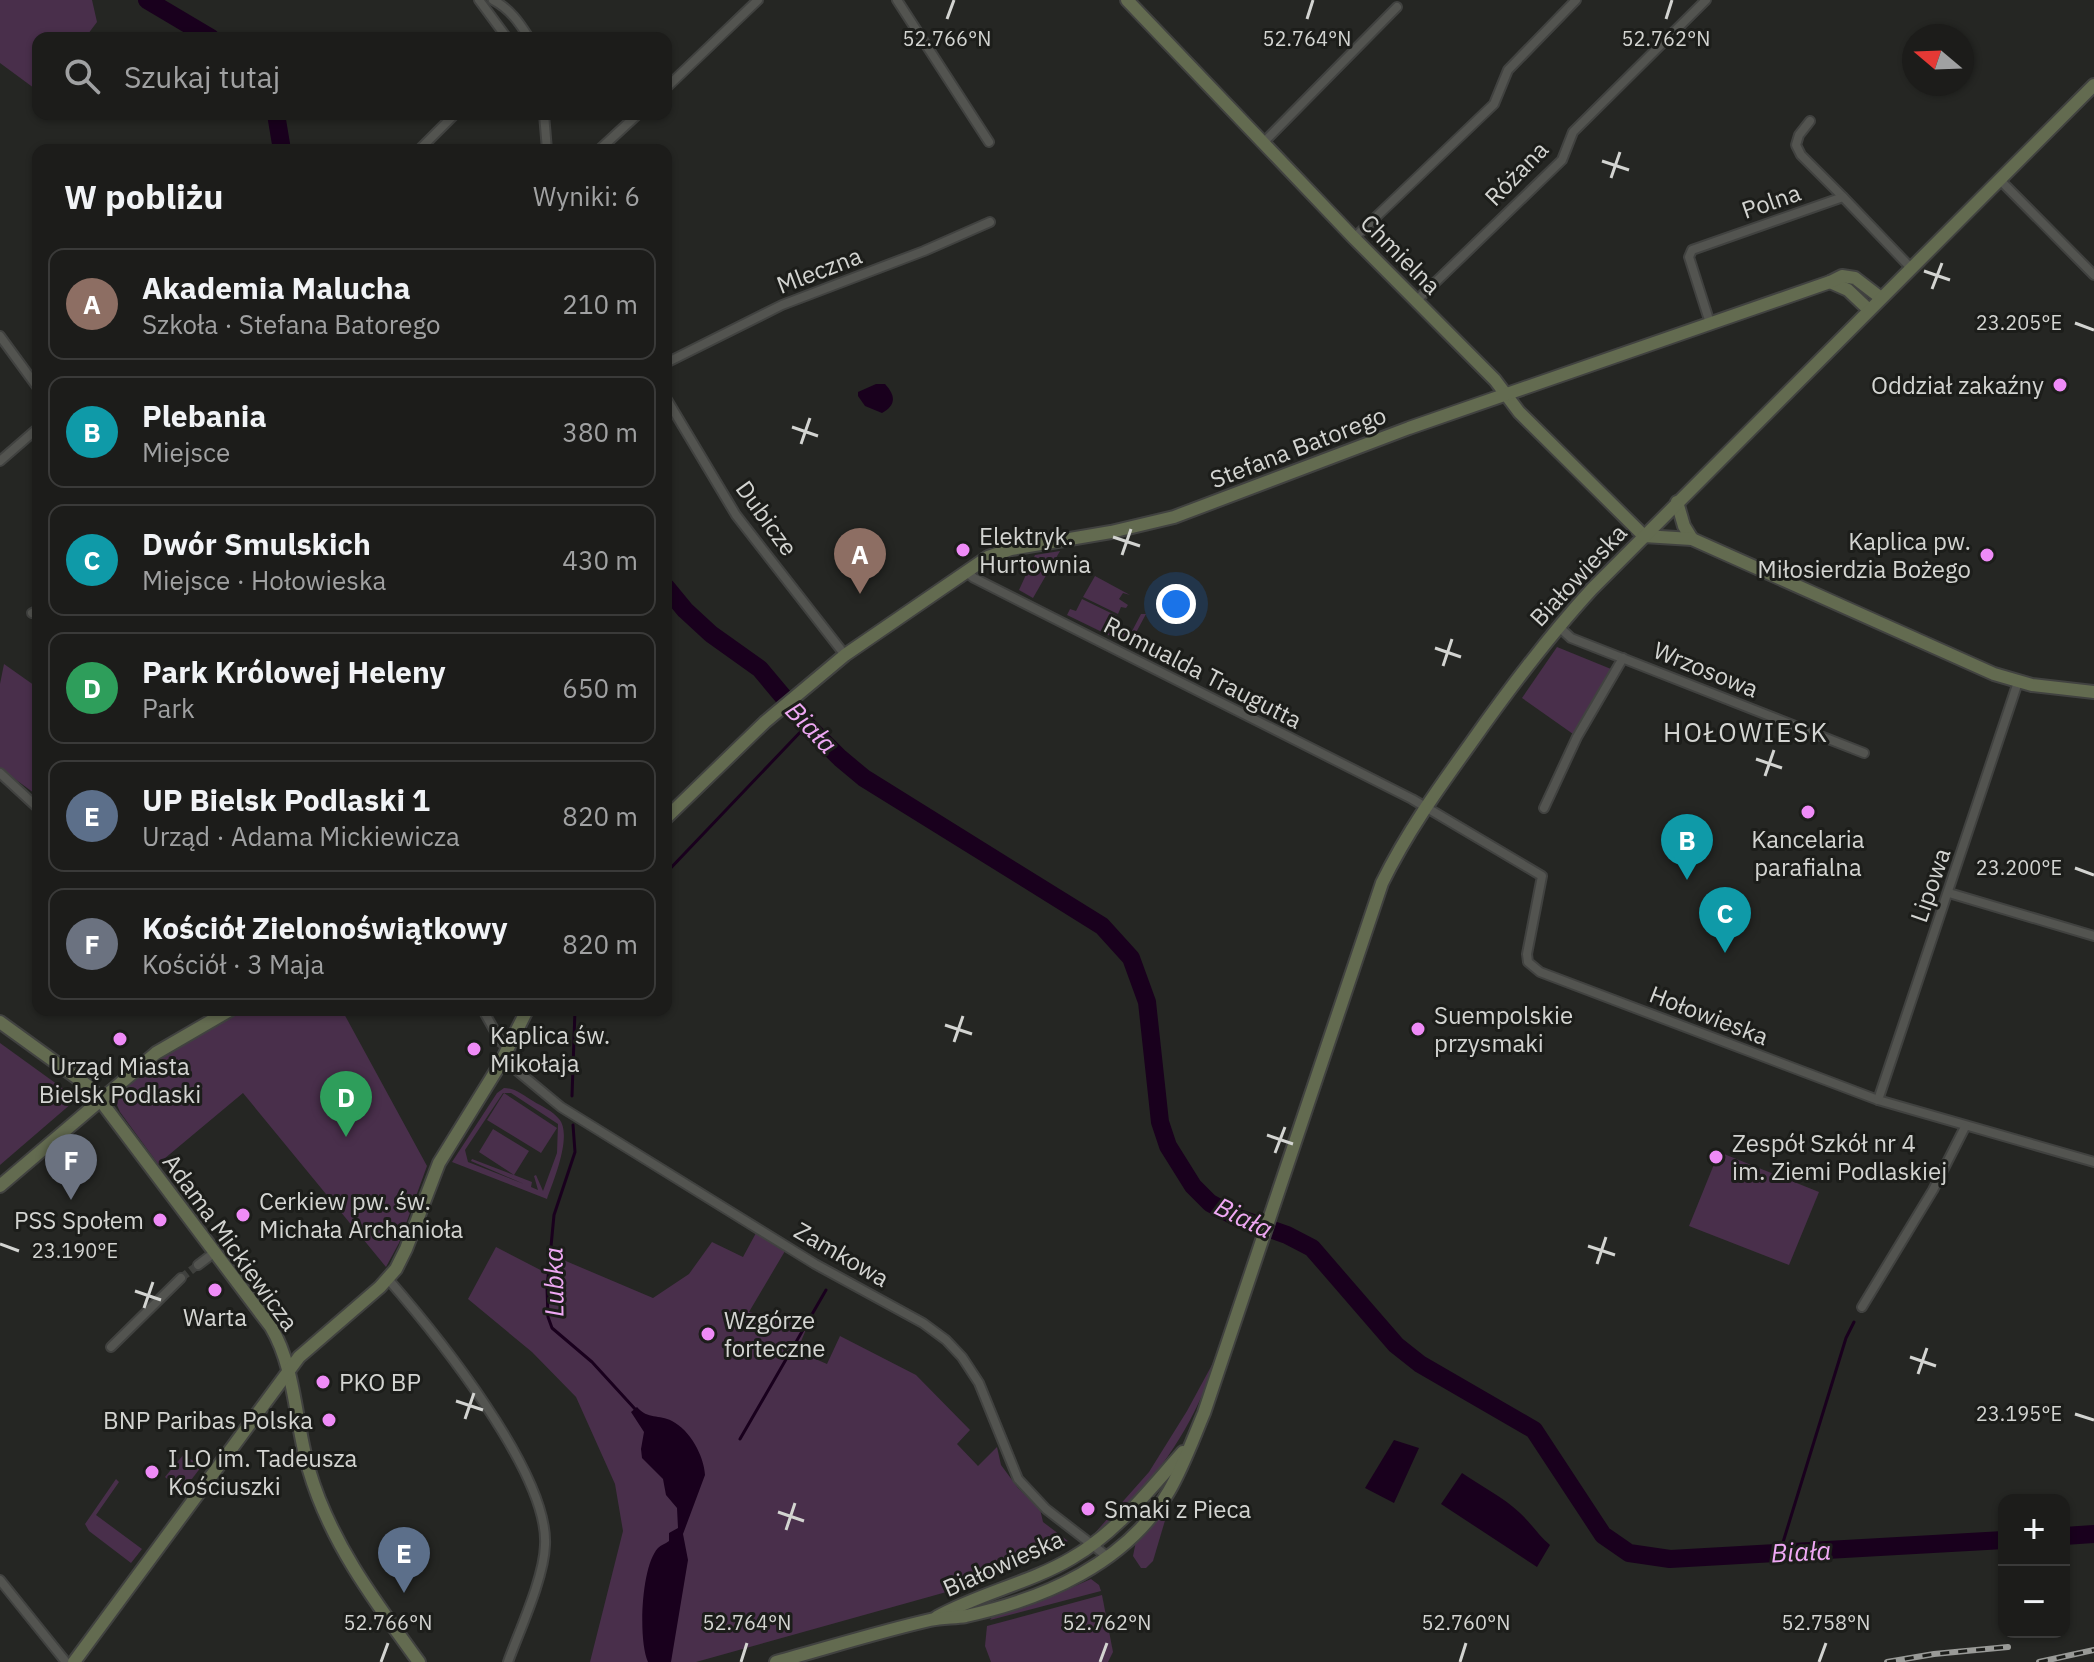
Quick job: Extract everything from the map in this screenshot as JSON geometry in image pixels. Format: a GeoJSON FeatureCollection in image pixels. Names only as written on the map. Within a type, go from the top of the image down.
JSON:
{"type":"FeatureCollection","features":[{"type":"Feature","properties":{"kind":"main road","name":"Chmielna"},"geometry":{"type":"LineString","coordinates":[[1127,0],[1354,238],[1495,380],[1519,412],[1644,536]]}},
{"type":"Feature","properties":{"kind":"main road","name":"Białowieska"},"geometry":{"type":"LineString","coordinates":[[776,1662],[934,1619],[964,1616],[1062,1585],[1108,1557],[1147,1519],[1169,1492],[1223,1362],[1382,883],[1425,806],[1558,626],[1677,502],[2094,85]]}},
{"type":"Feature","properties":{"kind":"main road","name":"Stefana Batorego"},"geometry":{"type":"LineString","coordinates":[[672,812],[765,722],[845,655],[988,557],[1011,549],[1139,527],[1174,517],[1376,440],[1842,276],[1855,278],[1881,298]]}},
{"type":"Feature","properties":{"kind":"main road"},"geometry":{"type":"LineString","coordinates":[[1830,282],[1848,290],[1869,310]]}},
{"type":"Feature","properties":{"kind":"main road"},"geometry":{"type":"LineString","coordinates":[[1677,502],[1684,526],[1692,539]]}},
{"type":"Feature","properties":{"kind":"main road"},"geometry":{"type":"LineString","coordinates":[[1644,536],[1692,539],[1994,674],[2018,682],[2094,692]]}},
{"type":"Feature","properties":{"kind":"main road"},"geometry":{"type":"LineString","coordinates":[[0,1186],[173,1041],[219,1016]]}},
{"type":"Feature","properties":{"kind":"main road"},"geometry":{"type":"LineString","coordinates":[[74,1662],[287,1373],[307,1349],[388,1279],[406,1249],[439,1163],[506,1053],[524,1016]]}},
{"type":"Feature","properties":{"kind":"main road","name":"Adama Mickiewicza"},"geometry":{"type":"LineString","coordinates":[[0,1022],[82,1081],[102,1100],[271,1327],[278,1338],[309,1471],[325,1513],[355,1574],[419,1662]]}},
{"type":"Feature","properties":{"kind":"main road","name":"Białowieska"},"geometry":{"type":"LineString","coordinates":[[934,1619],[961,1604],[1043,1573],[1094,1545],[1135,1507],[1190,1444]]}},
{"type":"Feature","properties":{"kind":"street"},"geometry":{"type":"LineString","coordinates":[[479,0],[503,32]]}},
{"type":"Feature","properties":{"kind":"street"},"geometry":{"type":"LineString","coordinates":[[493,0],[516,18],[523,32]]}},
{"type":"Feature","properties":{"kind":"street"},"geometry":{"type":"LineString","coordinates":[[672,82],[758,0]]}},
{"type":"Feature","properties":{"kind":"street"},"geometry":{"type":"LineString","coordinates":[[897,0],[989,142]]}},
{"type":"Feature","properties":{"kind":"street"},"geometry":{"type":"LineString","coordinates":[[1354,238],[1494,104],[1508,70],[1576,0]]}},
{"type":"Feature","properties":{"kind":"street","name":"Różana"},"geometry":{"type":"LineString","coordinates":[[1416,301],[1562,160],[1573,132],[1706,0]]}},
{"type":"Feature","properties":{"kind":"street"},"geometry":{"type":"LineString","coordinates":[[1263,143],[1397,7]]}},
{"type":"Feature","properties":{"kind":"street"},"geometry":{"type":"LineString","coordinates":[[425,144],[449,120]]}},
{"type":"Feature","properties":{"kind":"street"},"geometry":{"type":"LineString","coordinates":[[544,120],[546,144]]}},
{"type":"Feature","properties":{"kind":"street"},"geometry":{"type":"LineString","coordinates":[[606,144],[632,120]]}},
{"type":"Feature","properties":{"kind":"street"},"geometry":{"type":"LineString","coordinates":[[1810,121],[1799,135],[1796,145],[1801,155],[1911,268]]}},
{"type":"Feature","properties":{"kind":"street"},"geometry":{"type":"LineString","coordinates":[[2000,180],[2094,275]]}},
{"type":"Feature","properties":{"kind":"street","name":"Polna"},"geometry":{"type":"LineString","coordinates":[[1710,323],[1689,257],[1692,250],[1843,197]]}},
{"type":"Feature","properties":{"kind":"street","name":"Mleczna"},"geometry":{"type":"LineString","coordinates":[[672,360],[782,305],[924,251],[990,222]]}},
{"type":"Feature","properties":{"kind":"street"},"geometry":{"type":"LineString","coordinates":[[0,336],[32,380]]}},
{"type":"Feature","properties":{"kind":"street","name":"Dubicze"},"geometry":{"type":"LineString","coordinates":[[672,408],[736,515],[845,655]]}},
{"type":"Feature","properties":{"kind":"street"},"geometry":{"type":"LineString","coordinates":[[0,461],[32,433]]}},
{"type":"Feature","properties":{"kind":"street","name":"Romualda Traugutta"},"geometry":{"type":"LineString","coordinates":[[965,571],[1425,806]]}},
{"type":"Feature","properties":{"kind":"street","name":"Wrzosowa"},"geometry":{"type":"LineString","coordinates":[[1558,626],[1571,638],[1864,753]]}},
{"type":"Feature","properties":{"kind":"street","name":"Wrzosowa"},"geometry":{"type":"LineString","coordinates":[[1544,808],[1577,737],[1623,658]]}},
{"type":"Feature","properties":{"kind":"street","name":"Lipowa"},"geometry":{"type":"LineString","coordinates":[[1878,1100],[2018,682]]}},
{"type":"Feature","properties":{"kind":"street"},"geometry":{"type":"LineString","coordinates":[[0,773],[32,802]]}},
{"type":"Feature","properties":{"kind":"street","name":"Hołowieska"},"geometry":{"type":"LineString","coordinates":[[1425,806],[1542,876],[1527,954],[1533,968],[1878,1100],[2094,1162]]}},
{"type":"Feature","properties":{"kind":"street"},"geometry":{"type":"LineString","coordinates":[[1949,893],[2094,936]]}},
{"type":"Feature","properties":{"kind":"street","name":"Zamkowa"},"geometry":{"type":"LineString","coordinates":[[486,1016],[506,1053],[561,1107],[815,1264],[923,1323],[946,1340],[979,1383],[1018,1479],[1046,1509],[1108,1557]]}},
{"type":"Feature","properties":{"kind":"street"},"geometry":{"type":"LineString","coordinates":[[1862,1307],[1933,1190],[1965,1127]]}},
{"type":"Feature","properties":{"kind":"street"},"geometry":{"type":"LineString","coordinates":[[198,1265],[215,1252]]}},
{"type":"Feature","properties":{"kind":"street"},"geometry":{"type":"LineString","coordinates":[[111,1347],[181,1278]]}},
{"type":"Feature","properties":{"kind":"street"},"geometry":{"type":"LineString","coordinates":[[388,1279],[433,1332],[496,1422],[535,1494],[545,1530],[544,1555],[508,1662]]}},
{"type":"Feature","properties":{"kind":"street"},"geometry":{"type":"LineString","coordinates":[[0,1580],[66,1662]]}},
{"type":"Feature","properties":{"kind":"shaded area"},"geometry":{"type":"Polygon","coordinates":[[[0,0],[92,0],[97,22],[90,32],[32,32],[32,87],[0,63],[0,0]]]}},
{"type":"Feature","properties":{"kind":"shaded area"},"geometry":{"type":"Polygon","coordinates":[[[876,384],[885,384],[893,396],[890,407],[882,413],[865,406],[858,396],[858,392],[876,384]]]}},
{"type":"Feature","properties":{"kind":"shaded area"},"geometry":{"type":"Polygon","coordinates":[[[1060,551],[1033,598],[1019,590],[1035,555],[1060,551]]]}},
{"type":"Feature","properties":{"kind":"shaded area"},"geometry":{"type":"Polygon","coordinates":[[[1095,576],[1130,595],[1123,593],[1119,599],[1128,605],[1126,608],[1121,607],[1118,614],[1083,597],[1095,576]]]}},
{"type":"Feature","properties":{"kind":"shaded area"},"geometry":{"type":"Polygon","coordinates":[[[1082,599],[1117,616],[1114,624],[1131,633],[1141,614],[1146,614],[1132,640],[1139,650],[1067,615],[1070,609],[1076,611],[1082,599]]]}},
{"type":"Feature","properties":{"kind":"shaded area"},"geometry":{"type":"Polygon","coordinates":[[[1557,647],[1611,669],[1573,734],[1522,698],[1557,647]]]}},
{"type":"Feature","properties":{"kind":"shaded area"},"geometry":{"type":"Polygon","coordinates":[[[4,664],[32,684],[32,792],[0,768],[0,684],[4,664]]]}},
{"type":"Feature","properties":{"kind":"shaded area"},"geometry":{"type":"Polygon","coordinates":[[[232,1016],[345,1016],[427,1166],[399,1243],[386,1267],[243,1093],[158,1164],[120,1112],[117,1105],[135,1079],[232,1016]]]}},
{"type":"Feature","properties":{"kind":"shaded area"},"geometry":{"type":"Polygon","coordinates":[[[0,1043],[65,1090],[72,1103],[0,1165],[0,1043]]]}},
{"type":"Feature","properties":{"kind":"shaded area"},"geometry":{"type":"Polygon","coordinates":[[[504,1088],[519,1092],[554,1114],[563,1126],[563,1147],[547,1199],[452,1162],[497,1093],[504,1088]],[[503,1093],[465,1150],[468,1162],[524,1184],[472,1159],[532,1182],[531,1187],[538,1190],[536,1175],[543,1191],[557,1153],[558,1124],[511,1093],[503,1093]]]}},
{"type":"Feature","properties":{"kind":"shaded area"},"geometry":{"type":"Polygon","coordinates":[[[504,1093],[557,1128],[541,1153],[487,1120],[504,1093]]]}},
{"type":"Feature","properties":{"kind":"shaded area"},"geometry":{"type":"Polygon","coordinates":[[[493,1129],[529,1151],[514,1175],[479,1152],[493,1129]]]}},
{"type":"Feature","properties":{"kind":"shaded area"},"geometry":{"type":"Polygon","coordinates":[[[1719,1152],[1819,1192],[1789,1265],[1689,1226],[1719,1152]]]}},
{"type":"Feature","properties":{"kind":"shaded area"},"geometry":{"type":"Polygon","coordinates":[[[756,1233],[785,1251],[749,1312],[807,1327],[797,1351],[827,1364],[840,1336],[916,1375],[970,1430],[957,1444],[978,1466],[997,1447],[1001,1465],[1018,1488],[1040,1509],[1043,1522],[1068,1541],[1007,1570],[950,1591],[696,1662],[590,1662],[623,1531],[615,1484],[576,1397],[532,1352],[468,1299],[496,1247],[554,1277],[554,1256],[653,1298],[689,1274],[712,1242],[743,1257],[756,1233]]]}},
{"type":"Feature","properties":{"kind":"shaded area"},"geometry":{"type":"Polygon","coordinates":[[[1220,1350],[1194,1412],[1173,1449],[1119,1515],[1094,1534],[1149,1472],[1220,1350]]]}},
{"type":"Feature","properties":{"kind":"shaded area"},"geometry":{"type":"Polygon","coordinates":[[[637,1407],[645,1414],[672,1421],[685,1431],[699,1452],[705,1475],[683,1534],[688,1560],[671,1662],[648,1662],[642,1621],[645,1586],[652,1557],[658,1548],[669,1541],[669,1533],[678,1528],[677,1508],[666,1495],[663,1479],[642,1458],[644,1432],[631,1412],[637,1407]]]}},
{"type":"Feature","properties":{"kind":"shaded area"},"geometry":{"type":"Polygon","coordinates":[[[1394,1440],[1419,1448],[1394,1503],[1365,1488],[1394,1440]]]}},
{"type":"Feature","properties":{"kind":"shaded area"},"geometry":{"type":"Polygon","coordinates":[[[184,1454],[201,1467],[182,1492],[165,1477],[184,1454]]]}},
{"type":"Feature","properties":{"kind":"shaded area"},"geometry":{"type":"Polygon","coordinates":[[[1462,1473],[1513,1507],[1550,1545],[1537,1567],[1441,1504],[1462,1473]]]}},
{"type":"Feature","properties":{"kind":"shaded area"},"geometry":{"type":"Polygon","coordinates":[[[116,1479],[119,1482],[96,1515],[142,1549],[131,1563],[89,1531],[85,1524],[116,1479]]]}},
{"type":"Feature","properties":{"kind":"shaded area"},"geometry":{"type":"Polygon","coordinates":[[[1166,1505],[1169,1507],[1153,1561],[1146,1568],[1141,1568],[1133,1556],[1136,1541],[1166,1505]]]}},
{"type":"Feature","properties":{"kind":"shaded area"},"geometry":{"type":"Polygon","coordinates":[[[1091,1579],[1101,1591],[990,1620],[993,1616],[1043,1600],[1091,1579]]]}},
{"type":"Feature","properties":{"kind":"shaded area"},"geometry":{"type":"Polygon","coordinates":[[[1102,1595],[1113,1652],[1108,1662],[991,1662],[985,1646],[987,1626],[1102,1595]]]}},
{"type":"Feature","properties":{"kind":"waterway","name":"Biała"},"geometry":{"type":"LineString","coordinates":[[147,0],[201,32]]}},
{"type":"Feature","properties":{"kind":"waterway","name":"Biała"},"geometry":{"type":"LineString","coordinates":[[277,120],[281,144]]}},
{"type":"Feature","properties":{"kind":"waterway","name":"Biała"},"geometry":{"type":"LineString","coordinates":[[672,594],[711,634],[760,669],[807,725],[864,778],[1102,926],[1131,958],[1147,1002],[1160,1122],[1168,1146],[1193,1186],[1210,1203],[1236,1217],[1287,1235],[1312,1248],[1396,1345],[1420,1364],[1534,1430],[1603,1535],[1629,1553],[1670,1559],[1998,1540]]}},
{"type":"Feature","properties":{"kind":"waterway","name":"Lubka"},"geometry":{"type":"LineString","coordinates":[[672,867],[807,725]]}},
{"type":"Feature","properties":{"kind":"waterway","name":"Lubka"},"geometry":{"type":"LineString","coordinates":[[572,1096],[575,1016]]}},
{"type":"Feature","properties":{"kind":"waterway","name":"Lubka"},"geometry":{"type":"LineString","coordinates":[[573,1125],[575,1152],[554,1215],[547,1288],[548,1317],[552,1328],[592,1362],[635,1409]]}},
{"type":"Feature","properties":{"kind":"waterway"},"geometry":{"type":"LineString","coordinates":[[740,1439],[826,1290]]}},
{"type":"Feature","properties":{"kind":"waterway"},"geometry":{"type":"LineString","coordinates":[[1780,1552],[1846,1338],[1854,1322]]}},
{"type":"Feature","properties":{"kind":"waterway","name":"Biała"},"geometry":{"type":"LineString","coordinates":[[2070,1536],[2094,1534]]}},
{"type":"Feature","properties":{"kind":"tunnel"},"geometry":{"type":"LineString","coordinates":[[181,1278],[198,1265]]}},
{"type":"Feature","properties":{"kind":"railway"},"geometry":{"type":"LineString","coordinates":[[1887,1662],[2008,1647]]}},
{"type":"Feature","properties":{"kind":"railway"},"geometry":{"type":"LineString","coordinates":[[2039,1662],[2094,1650]]}},
{"type":"Feature","properties":{"kind":"place","name":"Oddział zakaźny"},"geometry":{"type":"Point","coordinates":[2060,385]}},
{"type":"Feature","properties":{"kind":"place","name":"Elektryk. Hurtownia"},"geometry":{"type":"Point","coordinates":[963,550]}},
{"type":"Feature","properties":{"kind":"place","name":"Kaplica pw. Miłosierdzia Bożego"},"geometry":{"type":"Point","coordinates":[1987,555]}},
{"type":"Feature","properties":{"kind":"place","name":"Akademia Malucha"},"geometry":{"type":"Point","coordinates":[860,594]}},
{"type":"Feature","properties":{"kind":"place","name":"Kancelaria parafialna"},"geometry":{"type":"Point","coordinates":[1808,812]}},
{"type":"Feature","properties":{"kind":"place","name":"Plebania"},"geometry":{"type":"Point","coordinates":[1687,880]}},
{"type":"Feature","properties":{"kind":"place","name":"Dwór Smulskich"},"geometry":{"type":"Point","coordinates":[1725,953]}},
{"type":"Feature","properties":{"kind":"place","name":"Suempolskie przysmaki"},"geometry":{"type":"Point","coordinates":[1418,1029]}},
{"type":"Feature","properties":{"kind":"place","name":"Urząd Miasta Bielsk Podlaski"},"geometry":{"type":"Point","coordinates":[120,1039]}},
{"type":"Feature","properties":{"kind":"place","name":"Kaplica św. Mikołaja"},"geometry":{"type":"Point","coordinates":[474,1049]}},
{"type":"Feature","properties":{"kind":"place","name":"Park Królowej Heleny"},"geometry":{"type":"Point","coordinates":[346,1137]}},
{"type":"Feature","properties":{"kind":"place","name":"Zespół Szkół nr 4 im. Ziemi Podlaskiej"},"geometry":{"type":"Point","coordinates":[1716,1157]}},
{"type":"Feature","properties":{"kind":"place","name":"Kościół Zielonoświątkowy"},"geometry":{"type":"Point","coordinates":[71,1200]}},
{"type":"Feature","properties":{"kind":"place","name":"Cerkiew pw. św. Michała Archanioła"},"geometry":{"type":"Point","coordinates":[243,1215]}},
{"type":"Feature","properties":{"kind":"place","name":"PSS Społem"},"geometry":{"type":"Point","coordinates":[160,1220]}},
{"type":"Feature","properties":{"kind":"place","name":"Warta"},"geometry":{"type":"Point","coordinates":[215,1290]}},
{"type":"Feature","properties":{"kind":"place","name":"Wzgórze forteczne"},"geometry":{"type":"Point","coordinates":[708,1334]}},
{"type":"Feature","properties":{"kind":"place","name":"PKO BP"},"geometry":{"type":"Point","coordinates":[323,1382]}},
{"type":"Feature","properties":{"kind":"place","name":"BNP Paribas Polska"},"geometry":{"type":"Point","coordinates":[329,1420]}},
{"type":"Feature","properties":{"kind":"place","name":"I LO im. Tadeusza Kościuszki"},"geometry":{"type":"Point","coordinates":[152,1472]}},
{"type":"Feature","properties":{"kind":"place","name":"Smaki z Pieca"},"geometry":{"type":"Point","coordinates":[1088,1509]}},
{"type":"Feature","properties":{"kind":"place","name":"UP Bielsk Podlaski 1"},"geometry":{"type":"Point","coordinates":[404,1593]}},
{"type":"Feature","properties":{"kind":"district","name":"HOŁOWIESK"},"geometry":{"type":"Point","coordinates":[1746,732]}}]}
